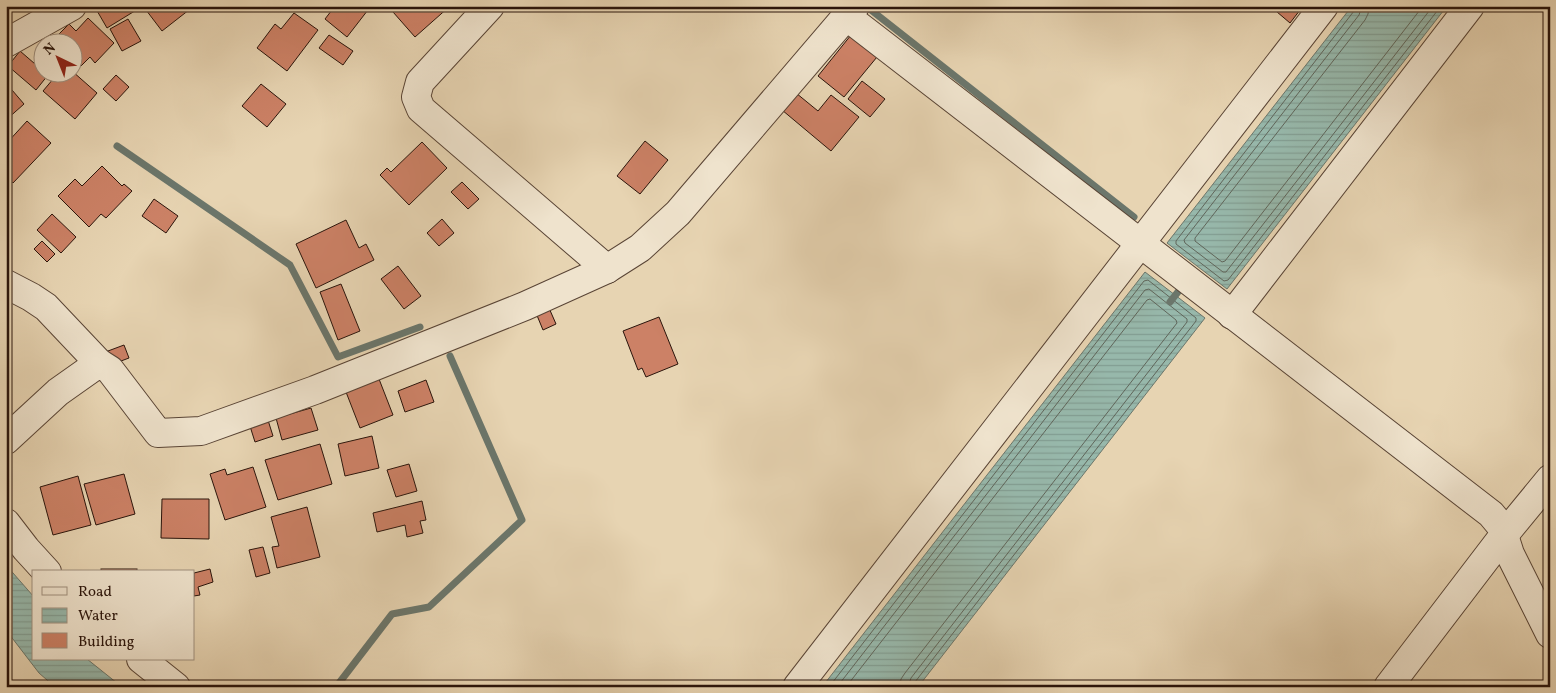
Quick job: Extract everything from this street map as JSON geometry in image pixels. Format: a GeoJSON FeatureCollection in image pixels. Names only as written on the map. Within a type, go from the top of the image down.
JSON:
{"type":"FeatureCollection","features":[{"type":"Feature","properties":{"kind":"street"},"geometry":{"type":"LineString","coordinates":[[6,43],[72,6]]}},
{"type":"Feature","properties":{"kind":"street"},"geometry":{"type":"LineString","coordinates":[[490,6],[420,82],[416,97],[418,103],[421,109],[607,269]]}},
{"type":"Feature","properties":{"kind":"street"},"geometry":{"type":"LineString","coordinates":[[797,687],[1324,6]]}},
{"type":"Feature","properties":{"kind":"street"},"geometry":{"type":"LineString","coordinates":[[1232,315],[1470,6]]}},
{"type":"Feature","properties":{"kind":"street"},"geometry":{"type":"LineString","coordinates":[[6,284],[32,297],[46,307],[99,363],[110,370],[158,433],[201,431],[315,390],[525,306],[607,269],[640,248],[678,213],[850,11],[1140,243],[1491,514],[1502,526],[1510,554],[1550,634]]}},
{"type":"Feature","properties":{"kind":"street"},"geometry":{"type":"LineString","coordinates":[[6,440],[58,392],[99,363]]}},
{"type":"Feature","properties":{"kind":"street"},"geometry":{"type":"LineString","coordinates":[[1388,687],[1504,535],[1550,479]]}},
{"type":"Feature","properties":{"kind":"street"},"geometry":{"type":"LineString","coordinates":[[6,523],[45,570]]}},
{"type":"Feature","properties":{"kind":"street"},"geometry":{"type":"LineString","coordinates":[[142,660],[176,687]]}},
{"type":"Feature","properties":{"kind":"water"},"geometry":{"type":"Polygon","coordinates":[[[1352,6],[1447,6],[1227,289],[1167,243],[1352,6]]]}},
{"type":"Feature","properties":{"kind":"water"},"geometry":{"type":"Polygon","coordinates":[[[1145,272],[1205,318],[918,687],[822,687],[1145,272]]]}},
{"type":"Feature","properties":{"kind":"water"},"geometry":{"type":"Polygon","coordinates":[[[6,565],[32,595],[32,660],[88,660],[122,687],[55,687],[39,673],[6,630],[6,565]]]}},
{"type":"Feature","properties":{"kind":"building"},"geometry":{"type":"Polygon","coordinates":[[[100,6],[136,6],[138,9],[107,28],[96,9],[100,6]]]}},
{"type":"Feature","properties":{"kind":"building"},"geometry":{"type":"Polygon","coordinates":[[[143,6],[194,6],[162,31],[143,6]]]}},
{"type":"Feature","properties":{"kind":"building"},"geometry":{"type":"Polygon","coordinates":[[[335,6],[371,6],[347,37],[325,19],[335,6]]]}},
{"type":"Feature","properties":{"kind":"building"},"geometry":{"type":"Polygon","coordinates":[[[400,6],[450,6],[415,37],[393,12],[400,6]]]}},
{"type":"Feature","properties":{"kind":"building"},"geometry":{"type":"Polygon","coordinates":[[[1270,6],[1296,6],[1300,10],[1290,23],[1270,6]]]}},
{"type":"Feature","properties":{"kind":"building"},"geometry":{"type":"Polygon","coordinates":[[[294,13],[318,30],[287,71],[257,48],[275,24],[281,29],[294,13]]]}},
{"type":"Feature","properties":{"kind":"building"},"geometry":{"type":"Polygon","coordinates":[[[88,18],[114,43],[95,63],[90,57],[82,65],[82,32],[61,32],[69,24],[76,31],[88,18]]]}},
{"type":"Feature","properties":{"kind":"building"},"geometry":{"type":"Polygon","coordinates":[[[128,19],[141,41],[122,51],[110,29],[128,19]]]}},
{"type":"Feature","properties":{"kind":"building"},"geometry":{"type":"Polygon","coordinates":[[[329,35],[353,51],[343,65],[319,48],[329,35]]]}},
{"type":"Feature","properties":{"kind":"building"},"geometry":{"type":"Polygon","coordinates":[[[851,35],[877,57],[844,97],[818,76],[851,35]]]}},
{"type":"Feature","properties":{"kind":"building"},"geometry":{"type":"Polygon","coordinates":[[[20,51],[32,61],[32,82],[42,82],[36,90],[8,66],[20,51]]]}},
{"type":"Feature","properties":{"kind":"building"},"geometry":{"type":"Polygon","coordinates":[[[116,75],[129,87],[116,101],[103,89],[116,75]]]}},
{"type":"Feature","properties":{"kind":"building"},"geometry":{"type":"Polygon","coordinates":[[[82,80],[97,93],[75,119],[43,91],[51,82],[82,82],[82,80]]]}},
{"type":"Feature","properties":{"kind":"building"},"geometry":{"type":"Polygon","coordinates":[[[862,81],[885,99],[870,117],[848,99],[862,81]]]}},
{"type":"Feature","properties":{"kind":"building"},"geometry":{"type":"Polygon","coordinates":[[[6,83],[24,104],[6,120],[6,83]]]}},
{"type":"Feature","properties":{"kind":"building"},"geometry":{"type":"Polygon","coordinates":[[[261,84],[286,104],[267,127],[242,106],[261,84]]]}},
{"type":"Feature","properties":{"kind":"building"},"geometry":{"type":"Polygon","coordinates":[[[796,93],[818,111],[831,95],[859,117],[831,151],[782,110],[796,93]]]}},
{"type":"Feature","properties":{"kind":"building"},"geometry":{"type":"Polygon","coordinates":[[[27,121],[51,143],[13,183],[6,177],[6,144],[27,121]]]}},
{"type":"Feature","properties":{"kind":"building"},"geometry":{"type":"Polygon","coordinates":[[[645,141],[668,160],[640,194],[617,176],[645,141]]]}},
{"type":"Feature","properties":{"kind":"building"},"geometry":{"type":"Polygon","coordinates":[[[422,142],[447,168],[409,205],[380,175],[387,168],[391,172],[422,142]]]}},
{"type":"Feature","properties":{"kind":"building"},"geometry":{"type":"Polygon","coordinates":[[[102,166],[122,186],[124,184],[132,191],[106,218],[101,214],[89,227],[58,196],[75,179],[82,186],[102,166]]]}},
{"type":"Feature","properties":{"kind":"building"},"geometry":{"type":"Polygon","coordinates":[[[462,182],[479,199],[468,209],[451,192],[462,182]]]}},
{"type":"Feature","properties":{"kind":"building"},"geometry":{"type":"Polygon","coordinates":[[[154,199],[178,216],[166,233],[142,216],[154,199]]]}},
{"type":"Feature","properties":{"kind":"building"},"geometry":{"type":"Polygon","coordinates":[[[52,214],[76,237],[61,253],[37,230],[52,214]]]}},
{"type":"Feature","properties":{"kind":"building"},"geometry":{"type":"Polygon","coordinates":[[[442,219],[454,233],[439,246],[427,233],[442,219]]]}},
{"type":"Feature","properties":{"kind":"building"},"geometry":{"type":"Polygon","coordinates":[[[346,220],[359,248],[366,244],[374,260],[316,288],[296,244],[346,220]]]}},
{"type":"Feature","properties":{"kind":"building"},"geometry":{"type":"Polygon","coordinates":[[[42,241],[55,254],[47,262],[34,249],[42,241]]]}},
{"type":"Feature","properties":{"kind":"building"},"geometry":{"type":"Polygon","coordinates":[[[398,266],[421,296],[404,309],[381,279],[398,266]]]}},
{"type":"Feature","properties":{"kind":"building"},"geometry":{"type":"Polygon","coordinates":[[[341,284],[360,331],[338,340],[320,292],[341,284]]]}},
{"type":"Feature","properties":{"kind":"building"},"geometry":{"type":"Polygon","coordinates":[[[549,308],[556,324],[543,330],[536,313],[549,308]]]}},
{"type":"Feature","properties":{"kind":"building"},"geometry":{"type":"Polygon","coordinates":[[[659,317],[678,364],[646,377],[642,368],[638,370],[623,331],[659,317]]]}},
{"type":"Feature","properties":{"kind":"building"},"geometry":{"type":"Polygon","coordinates":[[[124,345],[129,358],[113,364],[108,351],[124,345]]]}},
{"type":"Feature","properties":{"kind":"building"},"geometry":{"type":"Polygon","coordinates":[[[379,379],[393,415],[360,428],[346,392],[379,379]]]}},
{"type":"Feature","properties":{"kind":"building"},"geometry":{"type":"Polygon","coordinates":[[[426,380],[434,402],[405,412],[398,391],[426,380]]]}},
{"type":"Feature","properties":{"kind":"building"},"geometry":{"type":"Polygon","coordinates":[[[311,408],[318,430],[282,440],[276,418],[311,408]]]}},
{"type":"Feature","properties":{"kind":"building"},"geometry":{"type":"Polygon","coordinates":[[[267,417],[273,436],[255,442],[249,423],[267,417]]]}},
{"type":"Feature","properties":{"kind":"building"},"geometry":{"type":"Polygon","coordinates":[[[372,436],[379,468],[345,476],[338,444],[372,436]]]}},
{"type":"Feature","properties":{"kind":"building"},"geometry":{"type":"Polygon","coordinates":[[[320,444],[332,484],[278,500],[265,460],[320,444]]]}},
{"type":"Feature","properties":{"kind":"building"},"geometry":{"type":"Polygon","coordinates":[[[409,464],[417,491],[396,497],[387,470],[409,464]]]}},
{"type":"Feature","properties":{"kind":"building"},"geometry":{"type":"Polygon","coordinates":[[[253,467],[266,507],[225,520],[210,474],[225,469],[227,475],[253,467]]]}},
{"type":"Feature","properties":{"kind":"building"},"geometry":{"type":"Polygon","coordinates":[[[124,474],[135,514],[96,525],[84,484],[124,474]]]}},
{"type":"Feature","properties":{"kind":"building"},"geometry":{"type":"Polygon","coordinates":[[[78,476],[91,525],[53,535],[40,487],[78,476]]]}},
{"type":"Feature","properties":{"kind":"building"},"geometry":{"type":"Polygon","coordinates":[[[162,499],[209,499],[209,539],[161,538],[162,499]]]}},
{"type":"Feature","properties":{"kind":"building"},"geometry":{"type":"Polygon","coordinates":[[[422,501],[426,520],[420,521],[423,533],[407,537],[405,525],[377,532],[373,513],[422,501]]]}},
{"type":"Feature","properties":{"kind":"building"},"geometry":{"type":"Polygon","coordinates":[[[307,507],[320,557],[277,568],[272,547],[279,546],[271,517],[307,507]]]}},
{"type":"Feature","properties":{"kind":"building"},"geometry":{"type":"Polygon","coordinates":[[[263,547],[270,573],[256,577],[249,550],[263,547]]]}},
{"type":"Feature","properties":{"kind":"building"},"geometry":{"type":"Polygon","coordinates":[[[101,569],[137,569],[137,570],[101,569]]]}},
{"type":"Feature","properties":{"kind":"building"},"geometry":{"type":"Polygon","coordinates":[[[210,569],[213,582],[198,587],[200,595],[195,596],[195,573],[210,569]]]}},
{"type":"Feature","properties":{"kind":"waterway"},"geometry":{"type":"LineString","coordinates":[[871,10],[1134,217]]}},
{"type":"Feature","properties":{"kind":"waterway"},"geometry":{"type":"LineString","coordinates":[[117,146],[290,265],[338,357],[420,327]]}},
{"type":"Feature","properties":{"kind":"waterway"},"geometry":{"type":"LineString","coordinates":[[1170,302],[1185,283]]}},
{"type":"Feature","properties":{"kind":"waterway"},"geometry":{"type":"LineString","coordinates":[[336,687],[392,614],[429,607],[522,520],[450,356]]}}]}
